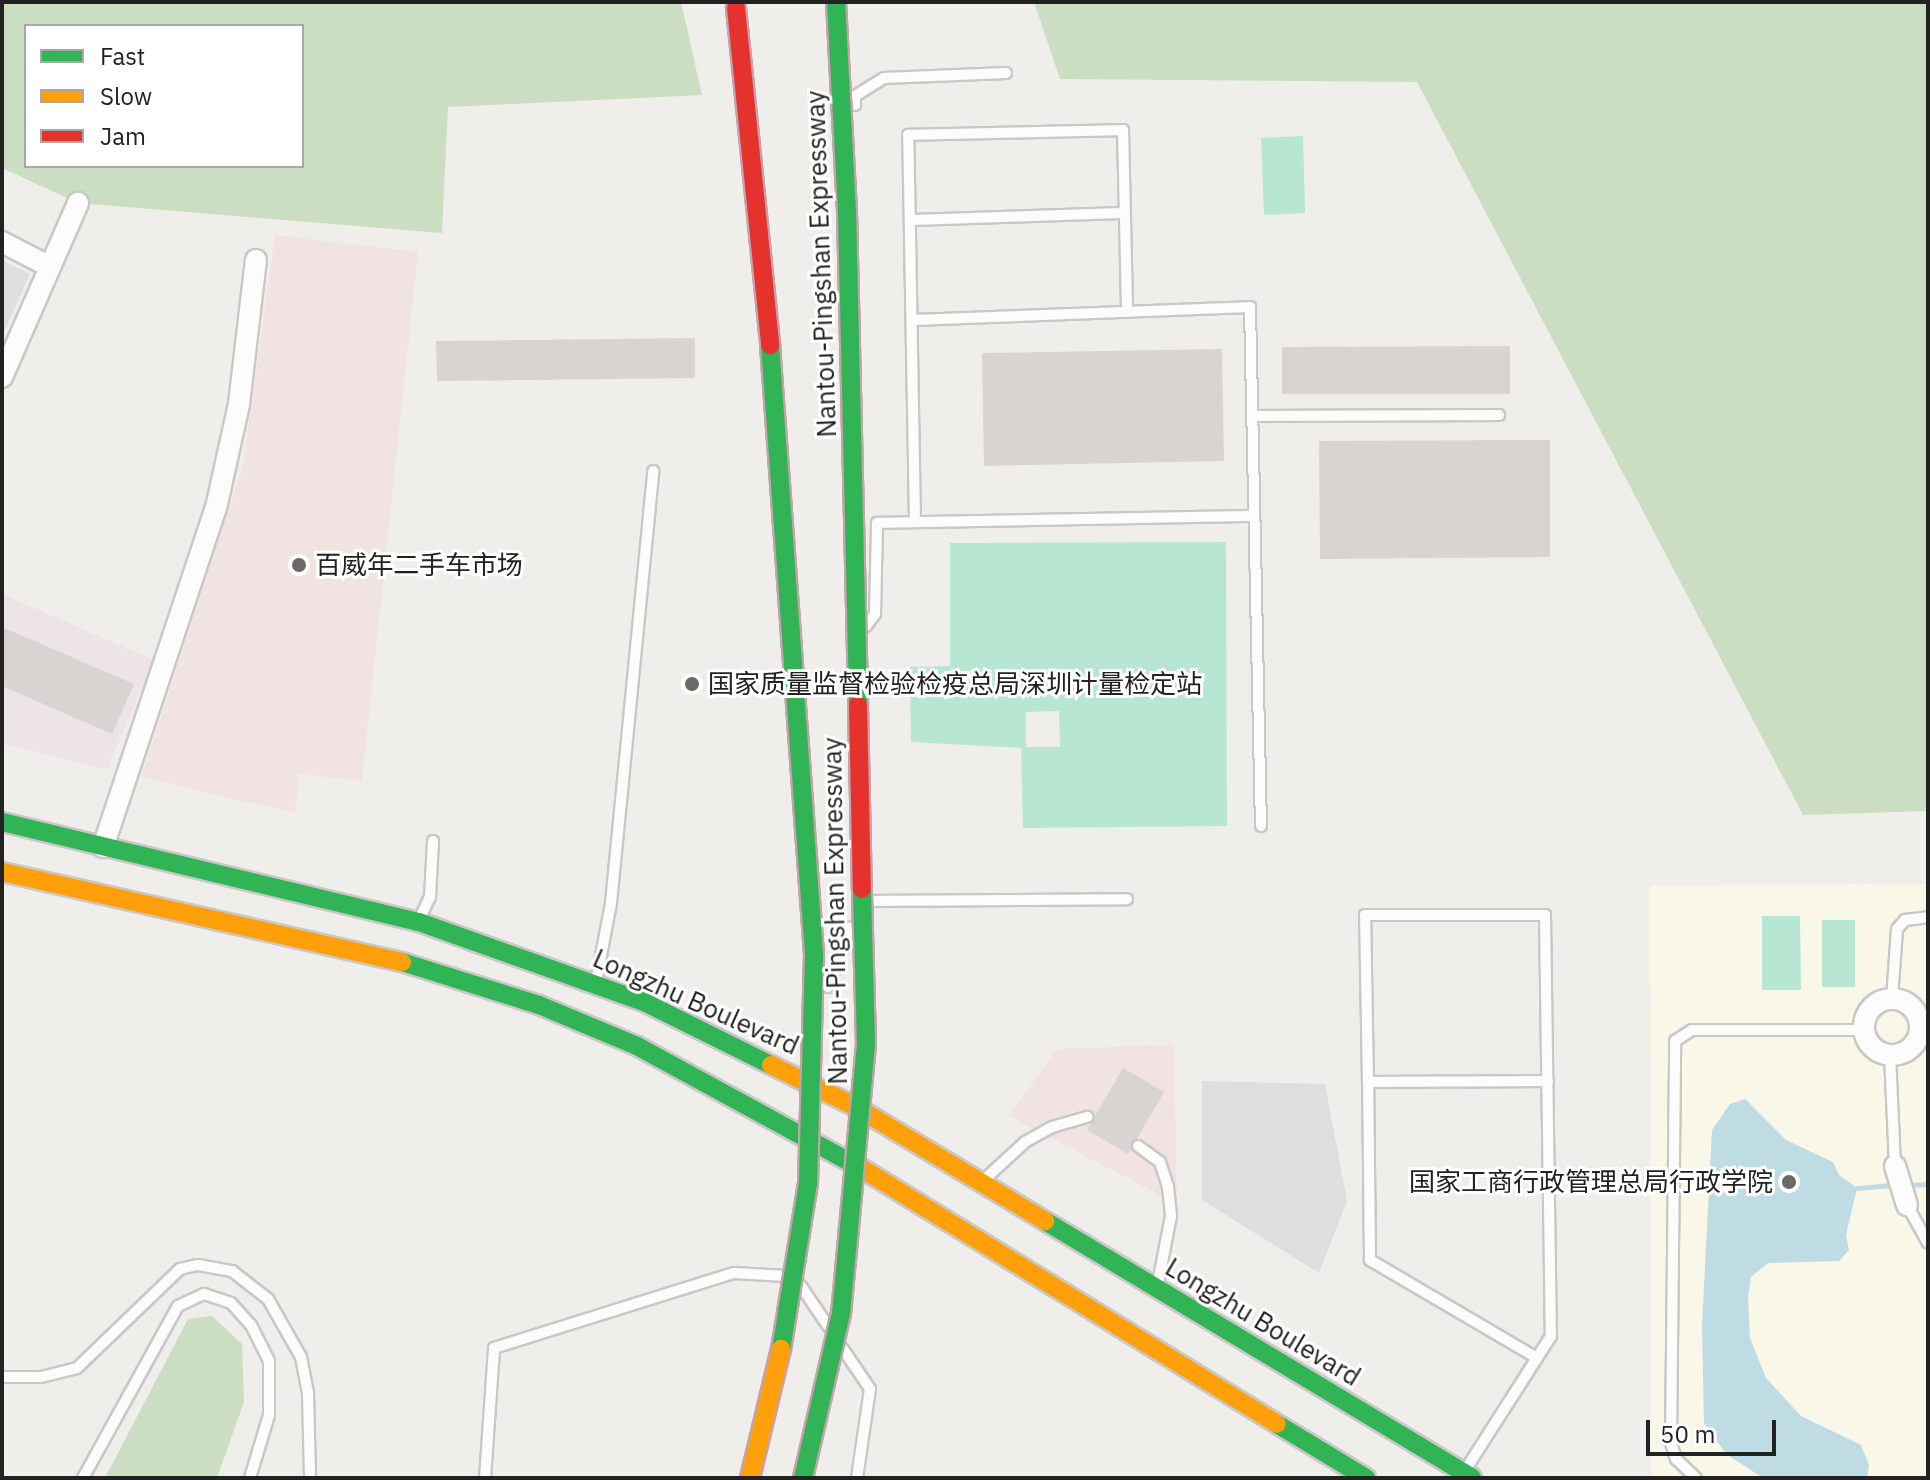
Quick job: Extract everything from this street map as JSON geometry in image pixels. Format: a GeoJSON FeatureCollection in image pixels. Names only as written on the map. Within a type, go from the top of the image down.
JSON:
{"type":"FeatureCollection","features":[{"type":"Feature","properties":{"kind":"main road","name":"Nantou-Pingshan Expressway"},"geometry":{"type":"LineString","coordinates":[[803,1478],[841,1314],[866,1045],[847,212],[836,2]]}},
{"type":"Feature","properties":{"kind":"main road","name":"Nantou-Pingshan Expressway"},"geometry":{"type":"LineString","coordinates":[[736,8],[760,210],[814,955],[808,1183],[776,1381],[750,1478]]}},
{"type":"Feature","properties":{"kind":"main road","name":"Longzhu Boulevard"},"geometry":{"type":"LineString","coordinates":[[2,822],[419,922],[595,984],[794,1075],[1468,1475]]}},
{"type":"Feature","properties":{"kind":"main road"},"geometry":{"type":"LineString","coordinates":[[2,872],[403,962],[539,1005],[637,1046],[811,1138],[1366,1478]]}},
{"type":"Feature","properties":{"kind":"street"},"geometry":{"type":"LineString","coordinates":[[2,377],[78,203]]}},
{"type":"Feature","properties":{"kind":"street"},"geometry":{"type":"LineString","coordinates":[[2,242],[50,267]]}},
{"type":"Feature","properties":{"kind":"street"},"geometry":{"type":"LineString","coordinates":[[103,847],[220,493],[239,404],[256,260]]}},
{"type":"Feature","properties":{"kind":"street"},"geometry":{"type":"LineString","coordinates":[[1892,999],[1914,1011],[1920,1028],[1912,1046],[1890,1055],[1872,1047],[1864,1030],[1872,1007],[1892,999]]}},
{"type":"Feature","properties":{"kind":"street"},"geometry":{"type":"LineString","coordinates":[[1895,1166],[1907,1205]]}},
{"type":"Feature","properties":{"kind":"lane"},"geometry":{"type":"LineString","coordinates":[[794,1075],[857,901],[862,631],[855,96],[884,78],[1006,73]]}},
{"type":"Feature","properties":{"kind":"lane"},"geometry":{"type":"LineString","coordinates":[[915,522],[908,135],[1123,130],[1127,312]]}},
{"type":"Feature","properties":{"kind":"lane"},"geometry":{"type":"LineString","coordinates":[[910,220],[1124,213]]}},
{"type":"Feature","properties":{"kind":"lane"},"geometry":{"type":"LineString","coordinates":[[913,320],[1250,307],[1261,826]]}},
{"type":"Feature","properties":{"kind":"lane"},"geometry":{"type":"LineString","coordinates":[[1252,416],[1499,415]]}},
{"type":"Feature","properties":{"kind":"lane"},"geometry":{"type":"LineString","coordinates":[[595,984],[611,903],[653,471]]}},
{"type":"Feature","properties":{"kind":"lane"},"geometry":{"type":"LineString","coordinates":[[862,631],[875,614],[877,523],[1254,516]]}},
{"type":"Feature","properties":{"kind":"lane"},"geometry":{"type":"LineString","coordinates":[[419,922],[430,897],[433,841]]}},
{"type":"Feature","properties":{"kind":"lane"},"geometry":{"type":"LineString","coordinates":[[857,901],[1127,899]]}},
{"type":"Feature","properties":{"kind":"lane"},"geometry":{"type":"LineString","coordinates":[[1468,1475],[1551,1336],[1545,915],[1365,915],[1370,1260],[1537,1358]]}},
{"type":"Feature","properties":{"kind":"lane"},"geometry":{"type":"LineString","coordinates":[[1892,999],[1897,929],[1905,920],[1928,917]]}},
{"type":"Feature","properties":{"kind":"lane"},"geometry":{"type":"LineString","coordinates":[[1696,1478],[1676,1459],[1671,1443],[1675,1041],[1692,1030],[1864,1030]]}},
{"type":"Feature","properties":{"kind":"lane"},"geometry":{"type":"LineString","coordinates":[[1890,1055],[1895,1166]]}},
{"type":"Feature","properties":{"kind":"lane"},"geometry":{"type":"LineString","coordinates":[[1368,1082],[1548,1081]]}},
{"type":"Feature","properties":{"kind":"lane"},"geometry":{"type":"LineString","coordinates":[[980,1184],[1025,1142],[1052,1127],[1088,1117]]}},
{"type":"Feature","properties":{"kind":"lane"},"geometry":{"type":"LineString","coordinates":[[1138,1146],[1160,1162],[1168,1187],[1171,1216],[1157,1289]]}},
{"type":"Feature","properties":{"kind":"lane"},"geometry":{"type":"LineString","coordinates":[[1907,1205],[1928,1243]]}},
{"type":"Feature","properties":{"kind":"lane"},"geometry":{"type":"LineString","coordinates":[[2,1377],[41,1377],[77,1368],[180,1269],[198,1265],[232,1271],[268,1299],[301,1357],[308,1394],[310,1478]]}},
{"type":"Feature","properties":{"kind":"lane"},"geometry":{"type":"LineString","coordinates":[[485,1478],[494,1348],[734,1273],[794,1276],[870,1389],[857,1478]]}},
{"type":"Feature","properties":{"kind":"lane"},"geometry":{"type":"LineString","coordinates":[[83,1478],[178,1306],[204,1294],[231,1303],[251,1325],[269,1361],[269,1415],[250,1478]]}},
{"type":"Feature","properties":{"kind":"shaded area","name":"百威年二手车市场"},"geometry":{"type":"Polygon","coordinates":[[[275,235],[418,252],[362,781],[299,774],[295,813],[141,777],[243,465],[275,235]]]}},
{"type":"Feature","properties":{"kind":"shaded area"},"geometry":{"type":"Polygon","coordinates":[[[2,260],[30,274],[2,337],[2,260]]]}},
{"type":"Feature","properties":{"kind":"shaded area"},"geometry":{"type":"Polygon","coordinates":[[[2,594],[154,660],[107,769],[2,744],[2,594]]]}},
{"type":"Feature","properties":{"kind":"shaded area","name":"国家工商行政管理总局行政学院"},"geometry":{"type":"Polygon","coordinates":[[[1928,884],[1928,1478],[1651,1478],[1650,885],[1928,884]]]}},
{"type":"Feature","properties":{"kind":"shaded area"},"geometry":{"type":"Polygon","coordinates":[[[1174,1045],[1177,1204],[1009,1116],[1057,1049],[1174,1045]]]}},
{"type":"Feature","properties":{"kind":"shaded area"},"geometry":{"type":"Polygon","coordinates":[[[1202,1081],[1325,1084],[1347,1201],[1319,1273],[1202,1200],[1202,1081]]]}},
{"type":"Feature","properties":{"kind":"green space"},"geometry":{"type":"Polygon","coordinates":[[[2,2],[681,2],[702,95],[448,107],[442,233],[78,203],[2,168],[2,2]]]}},
{"type":"Feature","properties":{"kind":"green space"},"geometry":{"type":"Polygon","coordinates":[[[1034,2],[1928,2],[1928,811],[1803,815],[1417,82],[1060,79],[1034,2]]]}},
{"type":"Feature","properties":{"kind":"green space"},"geometry":{"type":"Polygon","coordinates":[[[1303,136],[1305,213],[1264,215],[1261,138],[1303,136]]]}},
{"type":"Feature","properties":{"kind":"green space"},"geometry":{"type":"Polygon","coordinates":[[[1226,542],[1227,826],[1023,828],[1021,748],[911,742],[910,667],[950,666],[950,543],[1226,542]],[[1059,711],[1026,712],[1026,747],[1060,747],[1059,711]]]}},
{"type":"Feature","properties":{"kind":"green space"},"geometry":{"type":"Polygon","coordinates":[[[1762,916],[1800,916],[1801,990],[1762,990],[1762,916]]]}},
{"type":"Feature","properties":{"kind":"green space"},"geometry":{"type":"Polygon","coordinates":[[[1822,920],[1855,920],[1855,987],[1822,987],[1822,920]]]}},
{"type":"Feature","properties":{"kind":"green space"},"geometry":{"type":"Polygon","coordinates":[[[212,1316],[242,1344],[244,1402],[217,1478],[105,1478],[188,1319],[212,1316]]]}},
{"type":"Feature","properties":{"kind":"water"},"geometry":{"type":"Polygon","coordinates":[[[1745,1099],[1786,1140],[1833,1162],[1839,1175],[1857,1188],[1846,1235],[1849,1250],[1839,1261],[1768,1263],[1751,1277],[1748,1297],[1750,1338],[1766,1378],[1801,1416],[1861,1445],[1869,1465],[1867,1478],[1763,1478],[1726,1454],[1704,1423],[1702,1325],[1712,1130],[1730,1104],[1745,1099]]]}},
{"type":"Feature","properties":{"kind":"building"},"geometry":{"type":"Polygon","coordinates":[[[695,338],[695,378],[437,381],[436,341],[695,338]]]}},
{"type":"Feature","properties":{"kind":"building"},"geometry":{"type":"Polygon","coordinates":[[[1510,346],[1510,394],[1282,394],[1282,347],[1510,346]]]}},
{"type":"Feature","properties":{"kind":"building"},"geometry":{"type":"Polygon","coordinates":[[[1222,349],[1224,461],[984,466],[982,353],[1222,349]]]}},
{"type":"Feature","properties":{"kind":"building"},"geometry":{"type":"Polygon","coordinates":[[[1550,440],[1550,557],[1320,559],[1319,441],[1550,440]]]}},
{"type":"Feature","properties":{"kind":"building"},"geometry":{"type":"Polygon","coordinates":[[[2,627],[134,684],[112,734],[2,686],[2,627]]]}},
{"type":"Feature","properties":{"kind":"building"},"geometry":{"type":"Polygon","coordinates":[[[1123,1068],[1164,1092],[1128,1154],[1087,1130],[1123,1068]]]}},
{"type":"Feature","properties":{"kind":"waterway"},"geometry":{"type":"LineString","coordinates":[[1905,1185],[1928,1184]]}},
{"type":"Feature","properties":{"kind":"waterway"},"geometry":{"type":"LineString","coordinates":[[1857,1188],[1895,1185]]}},
{"type":"Feature","properties":{"kind":"traffic: fast"},"geometry":{"type":"LineString","coordinates":[[836,2],[847,212],[858,705]]}},
{"type":"Feature","properties":{"kind":"traffic: fast"},"geometry":{"type":"LineString","coordinates":[[770,345],[814,955],[808,1183],[781,1349]]}},
{"type":"Feature","properties":{"kind":"traffic: fast"},"geometry":{"type":"LineString","coordinates":[[2,822],[419,922],[646,1003],[771,1065]]}},
{"type":"Feature","properties":{"kind":"traffic: fast"},"geometry":{"type":"LineString","coordinates":[[803,1478],[841,1314],[866,1045],[862,889]]}},
{"type":"Feature","properties":{"kind":"traffic: fast"},"geometry":{"type":"LineString","coordinates":[[402,962],[539,1005],[637,1046],[861,1168]]}},
{"type":"Feature","properties":{"kind":"traffic: fast"},"geometry":{"type":"LineString","coordinates":[[1045,1221],[1472,1478]]}},
{"type":"Feature","properties":{"kind":"traffic: fast"},"geometry":{"type":"LineString","coordinates":[[1277,1424],[1366,1478]]}},
{"type":"Feature","properties":{"kind":"traffic: slow"},"geometry":{"type":"LineString","coordinates":[[2,872],[402,962]]}},
{"type":"Feature","properties":{"kind":"traffic: slow"},"geometry":{"type":"LineString","coordinates":[[771,1065],[856,1107],[1045,1221]]}},
{"type":"Feature","properties":{"kind":"traffic: slow"},"geometry":{"type":"LineString","coordinates":[[861,1168],[1277,1424]]}},
{"type":"Feature","properties":{"kind":"traffic: slow"},"geometry":{"type":"LineString","coordinates":[[750,1478],[781,1349]]}},
{"type":"Feature","properties":{"kind":"traffic: jam"},"geometry":{"type":"LineString","coordinates":[[736,8],[770,345]]}},
{"type":"Feature","properties":{"kind":"traffic: jam"},"geometry":{"type":"LineString","coordinates":[[858,705],[862,889]]}},
{"type":"Feature","properties":{"kind":"place","name":"百威年二手车市场"},"geometry":{"type":"Point","coordinates":[299,565]}},
{"type":"Feature","properties":{"kind":"place","name":"国家质量监督检验检疫总局深圳计量检定站"},"geometry":{"type":"Point","coordinates":[692,684]}},
{"type":"Feature","properties":{"kind":"place","name":"国家工商行政管理总局行政学院"},"geometry":{"type":"Point","coordinates":[1789,1182]}}]}
